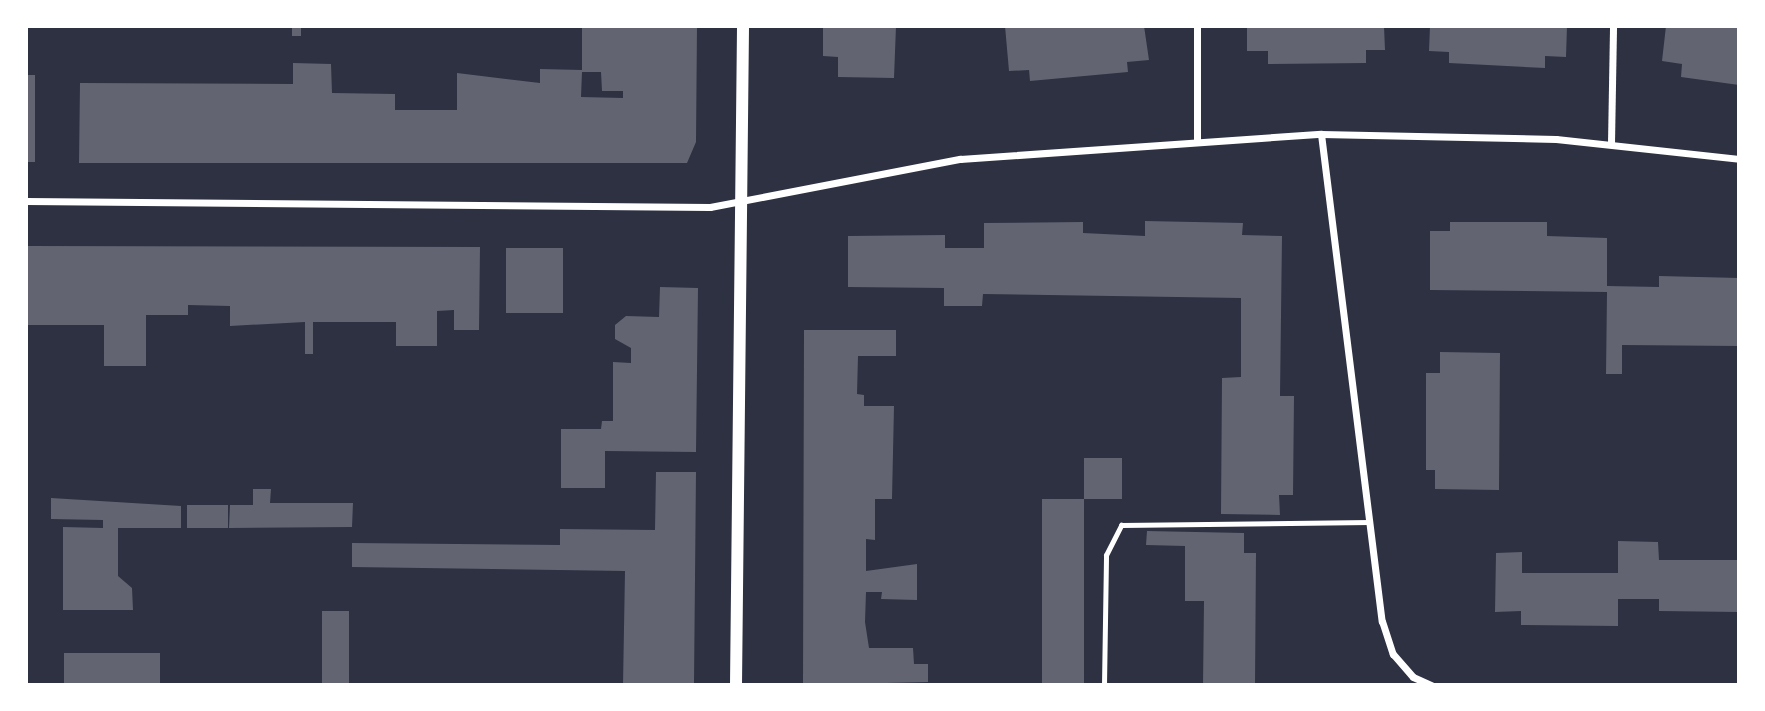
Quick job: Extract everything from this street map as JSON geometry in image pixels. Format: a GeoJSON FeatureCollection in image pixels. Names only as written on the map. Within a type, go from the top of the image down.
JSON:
{"type":"FeatureCollection","features":[{"type":"Feature","properties":{"kind":"street"},"geometry":{"type":"LineString","coordinates":[[736,685],[743,26]]}},
{"type":"Feature","properties":{"kind":"street"},"geometry":{"type":"LineString","coordinates":[[1197,26],[1197,139]]}},
{"type":"Feature","properties":{"kind":"street"},"geometry":{"type":"LineString","coordinates":[[1611,143],[1613,26]]}},
{"type":"Feature","properties":{"kind":"street"},"geometry":{"type":"LineString","coordinates":[[26,201],[710,207],[960,159],[1197,139],[1321,134],[1611,143],[1739,159]]}},
{"type":"Feature","properties":{"kind":"street"},"geometry":{"type":"LineString","coordinates":[[1321,134],[1387,638],[1403,666],[1431,685]]}},
{"type":"Feature","properties":{"kind":"lane"},"geometry":{"type":"LineString","coordinates":[[1104,685],[1106,555],[1121,525],[1370,522]]}},
{"type":"Feature","properties":{"kind":"building"},"geometry":{"type":"Polygon","coordinates":[[[292,26],[301,26],[301,36],[292,36],[292,26]]]}},
{"type":"Feature","properties":{"kind":"building"},"geometry":{"type":"Polygon","coordinates":[[[582,26],[697,26],[696,142],[687,163],[79,163],[80,83],[293,84],[293,63],[331,64],[332,93],[395,94],[395,110],[457,110],[457,73],[540,83],[540,69],[582,70],[582,26]],[[582,72],[581,97],[623,98],[623,91],[602,91],[601,72],[582,72]]]}},
{"type":"Feature","properties":{"kind":"building"},"geometry":{"type":"Polygon","coordinates":[[[823,26],[896,26],[894,78],[838,77],[838,57],[823,56],[823,26]]]}},
{"type":"Feature","properties":{"kind":"building"},"geometry":{"type":"Polygon","coordinates":[[[1005,26],[1144,26],[1149,60],[1127,62],[1128,72],[1030,81],[1029,70],[1009,71],[1005,26]]]}},
{"type":"Feature","properties":{"kind":"building"},"geometry":{"type":"Polygon","coordinates":[[[1247,26],[1384,26],[1385,50],[1366,50],[1366,63],[1268,64],[1268,51],[1247,51],[1247,26]]]}},
{"type":"Feature","properties":{"kind":"building"},"geometry":{"type":"Polygon","coordinates":[[[1430,26],[1567,26],[1566,57],[1545,56],[1545,68],[1449,63],[1449,52],[1429,51],[1430,26]]]}},
{"type":"Feature","properties":{"kind":"building"},"geometry":{"type":"Polygon","coordinates":[[[1666,26],[1739,26],[1739,85],[1681,77],[1682,64],[1662,61],[1666,26]]]}},
{"type":"Feature","properties":{"kind":"building"},"geometry":{"type":"Polygon","coordinates":[[[26,75],[35,75],[35,162],[26,162],[26,75]]]}},
{"type":"Feature","properties":{"kind":"building"},"geometry":{"type":"Polygon","coordinates":[[[1145,221],[1243,223],[1242,235],[1282,236],[1280,396],[1294,396],[1293,495],[1279,495],[1280,515],[1221,514],[1222,378],[1241,377],[1241,298],[983,294],[982,306],[944,306],[944,288],[848,287],[848,236],[945,235],[945,248],[984,248],[984,223],[1083,222],[1083,233],[1145,236],[1145,221]]]}},
{"type":"Feature","properties":{"kind":"building"},"geometry":{"type":"Polygon","coordinates":[[[1450,222],[1547,222],[1547,236],[1607,238],[1607,286],[1659,287],[1659,276],[1739,278],[1739,346],[1622,345],[1622,374],[1606,374],[1607,292],[1430,290],[1430,231],[1450,231],[1450,222]]]}},
{"type":"Feature","properties":{"kind":"building"},"geometry":{"type":"Polygon","coordinates":[[[26,246],[480,247],[479,330],[454,330],[454,310],[437,311],[437,346],[396,346],[396,322],[313,322],[313,354],[305,354],[305,322],[230,326],[230,306],[188,305],[188,315],[146,315],[146,366],[104,366],[104,325],[26,325],[26,246]]]}},
{"type":"Feature","properties":{"kind":"building"},"geometry":{"type":"Polygon","coordinates":[[[506,248],[563,248],[563,313],[506,313],[506,248]]]}},
{"type":"Feature","properties":{"kind":"building"},"geometry":{"type":"Polygon","coordinates":[[[660,287],[698,288],[696,452],[605,451],[605,488],[561,488],[561,429],[601,429],[602,421],[613,421],[613,362],[631,363],[631,348],[615,339],[615,325],[626,316],[659,317],[660,287]]]}},
{"type":"Feature","properties":{"kind":"building"},"geometry":{"type":"Polygon","coordinates":[[[804,330],[896,330],[896,356],[858,356],[857,394],[864,395],[864,406],[894,406],[892,499],[875,499],[875,540],[866,539],[866,571],[917,564],[917,600],[881,599],[882,592],[866,592],[865,622],[869,648],[913,648],[914,664],[928,664],[928,682],[803,685],[804,330]]]}},
{"type":"Feature","properties":{"kind":"building"},"geometry":{"type":"Polygon","coordinates":[[[1440,352],[1500,353],[1499,490],[1435,489],[1435,470],[1426,470],[1426,373],[1440,373],[1440,352]]]}},
{"type":"Feature","properties":{"kind":"building"},"geometry":{"type":"Polygon","coordinates":[[[1084,458],[1122,458],[1122,499],[1084,499],[1084,458]]]}},
{"type":"Feature","properties":{"kind":"building"},"geometry":{"type":"Polygon","coordinates":[[[656,472],[696,472],[694,685],[623,685],[625,571],[352,567],[352,543],[560,545],[560,529],[655,530],[656,472]]]}},
{"type":"Feature","properties":{"kind":"building"},"geometry":{"type":"Polygon","coordinates":[[[253,489],[271,489],[270,503],[353,503],[352,527],[229,528],[230,505],[253,505],[253,489]]]}},
{"type":"Feature","properties":{"kind":"building"},"geometry":{"type":"Polygon","coordinates":[[[51,498],[181,506],[181,528],[118,528],[118,576],[132,588],[133,610],[63,610],[63,527],[103,528],[103,520],[51,519],[51,498]]]}},
{"type":"Feature","properties":{"kind":"building"},"geometry":{"type":"Polygon","coordinates":[[[1042,499],[1084,499],[1084,685],[1042,685],[1042,499]]]}},
{"type":"Feature","properties":{"kind":"building"},"geometry":{"type":"Polygon","coordinates":[[[187,505],[228,505],[228,528],[187,528],[187,505]]]}},
{"type":"Feature","properties":{"kind":"building"},"geometry":{"type":"Polygon","coordinates":[[[1147,531],[1244,533],[1244,553],[1256,553],[1255,685],[1203,685],[1204,601],[1185,601],[1185,546],[1146,545],[1147,531]]]}},
{"type":"Feature","properties":{"kind":"building"},"geometry":{"type":"Polygon","coordinates":[[[1618,541],[1658,542],[1659,560],[1739,560],[1739,612],[1659,611],[1659,599],[1618,599],[1618,626],[1521,625],[1521,611],[1495,612],[1496,553],[1522,552],[1522,573],[1618,573],[1618,541]]]}},
{"type":"Feature","properties":{"kind":"building"},"geometry":{"type":"Polygon","coordinates":[[[322,611],[349,611],[349,685],[322,685],[322,611]]]}},
{"type":"Feature","properties":{"kind":"building"},"geometry":{"type":"Polygon","coordinates":[[[64,653],[160,653],[160,685],[64,685],[64,653]]]}}]}
